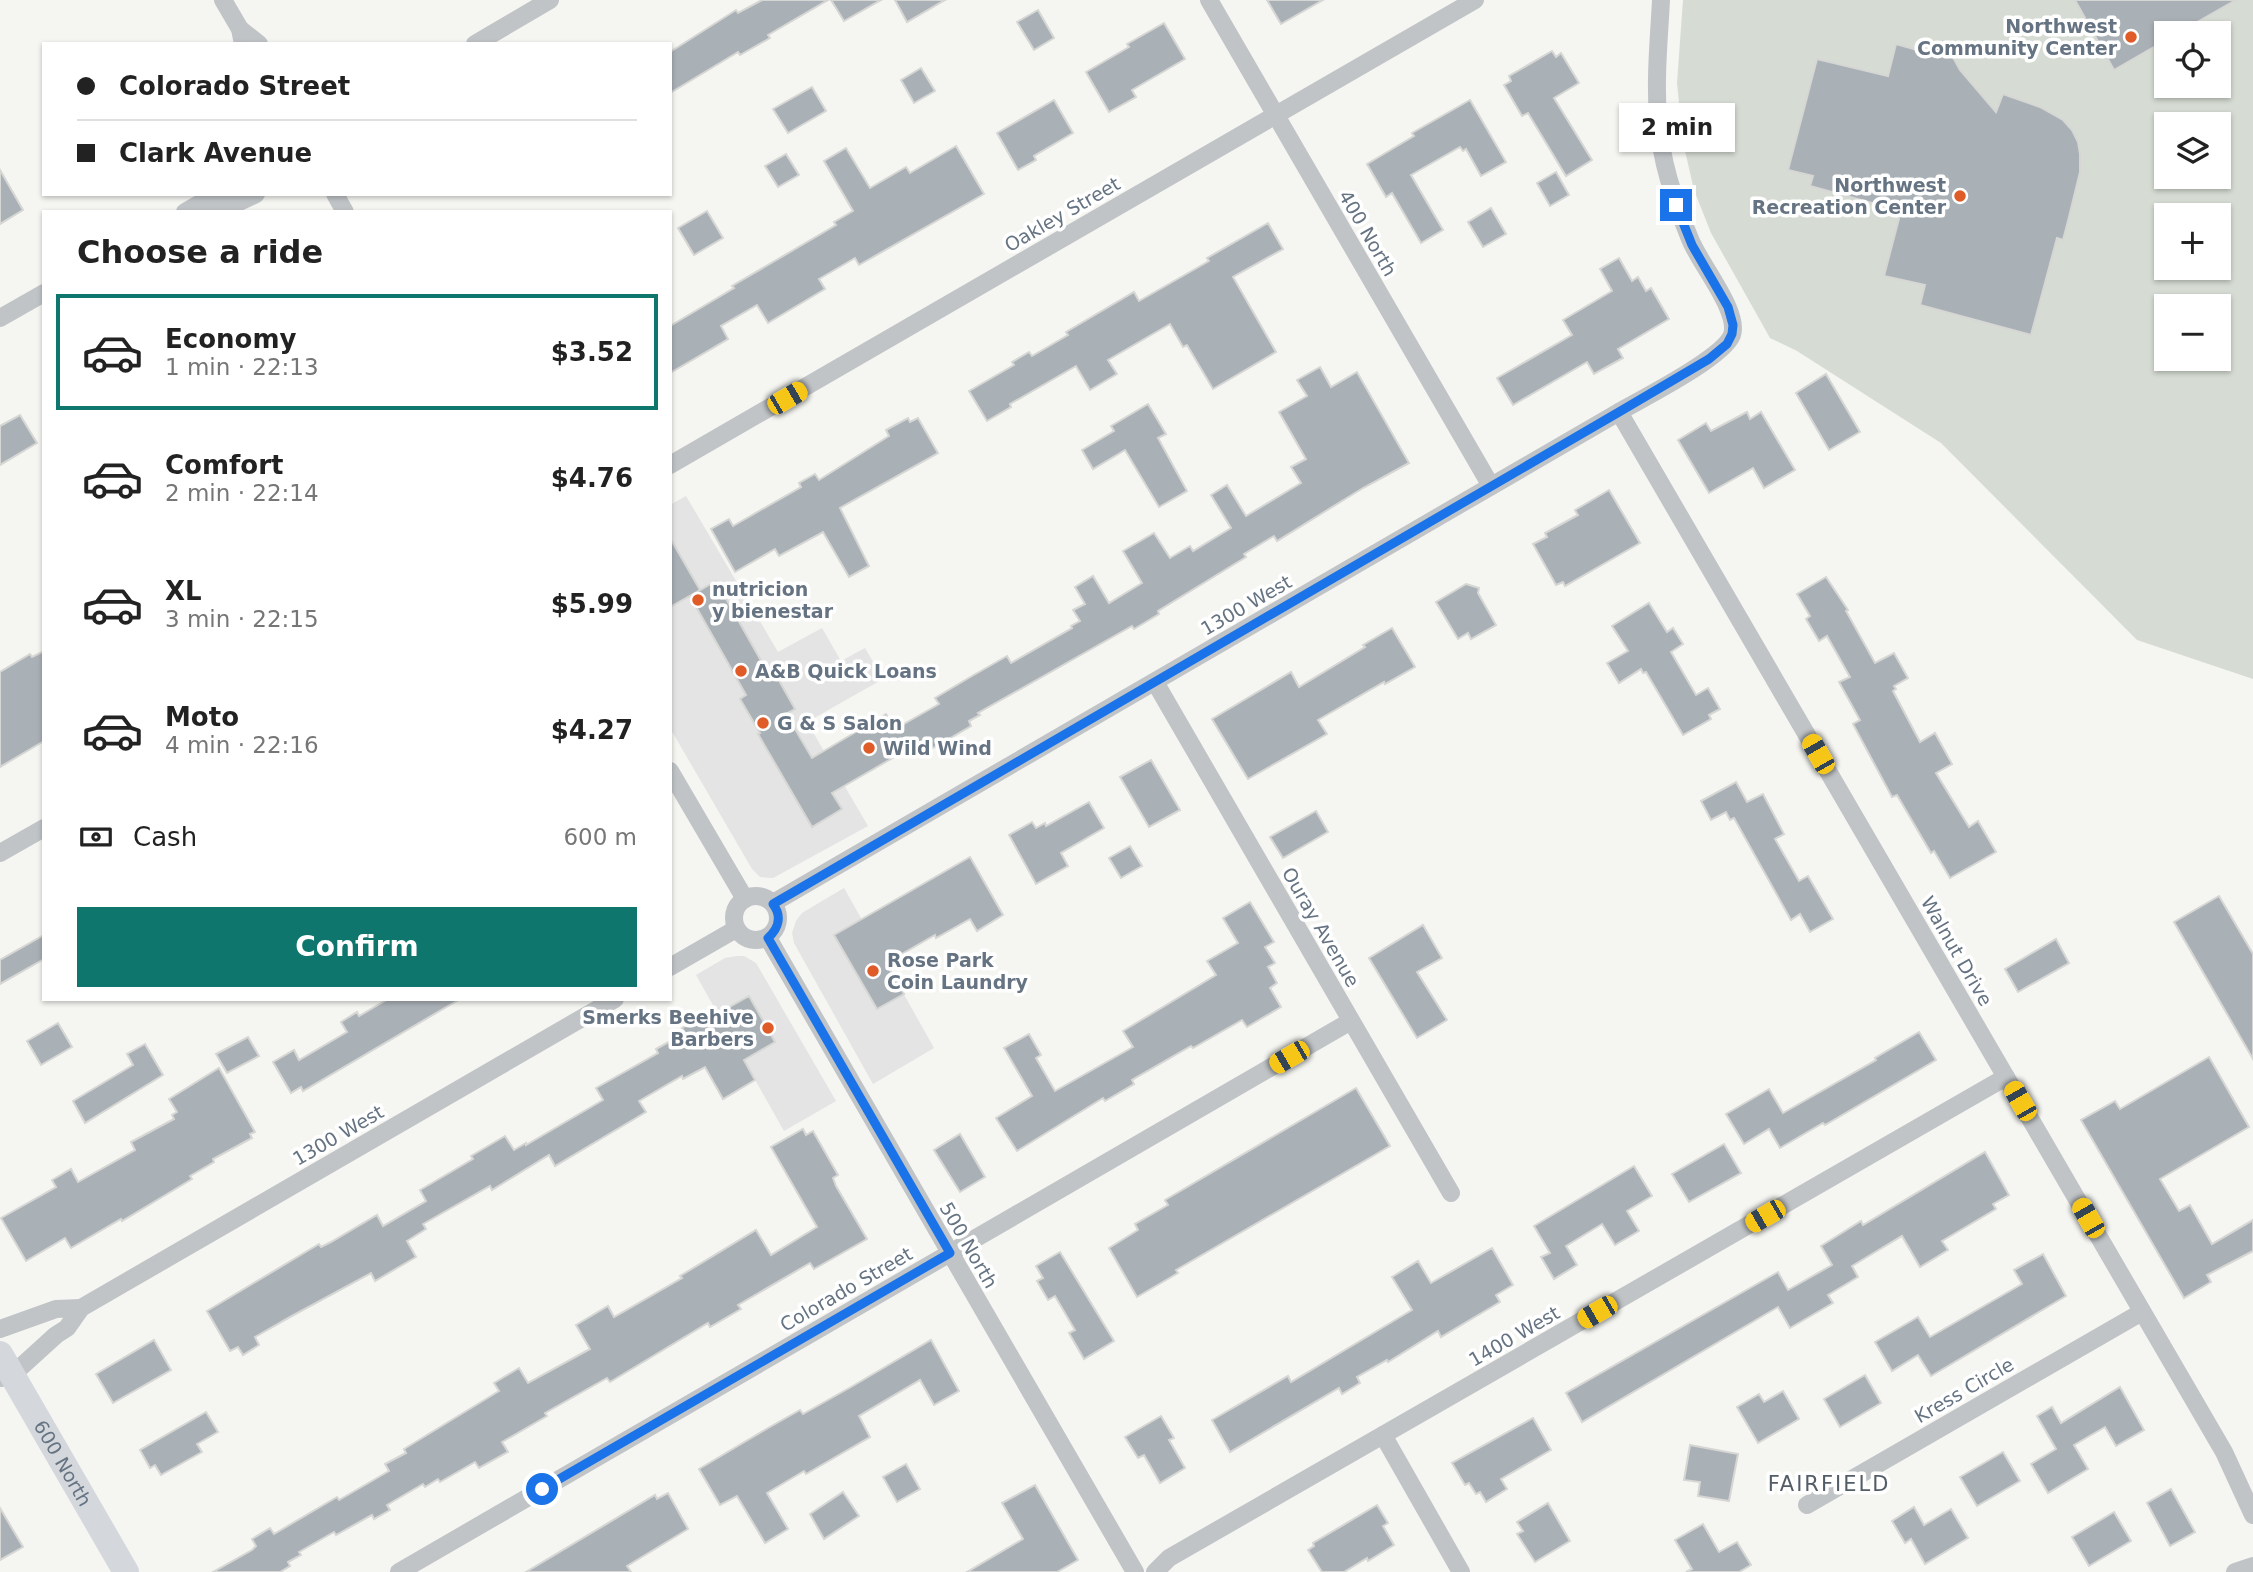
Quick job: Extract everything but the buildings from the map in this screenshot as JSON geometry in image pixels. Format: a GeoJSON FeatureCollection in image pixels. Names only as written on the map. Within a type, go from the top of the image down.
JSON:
{"type":"FeatureCollection","features":[{"type":"Feature","properties":{"kind":"main road","name":"600 North"},"geometry":{"type":"LineString","coordinates":[[4,1369],[126,1572]]}},
{"type":"Feature","properties":{"kind":"street"},"geometry":{"type":"LineString","coordinates":[[223,0],[241,36]]}},
{"type":"Feature","properties":{"kind":"street"},"geometry":{"type":"LineString","coordinates":[[478,42],[550,0]]}},
{"type":"Feature","properties":{"kind":"street","name":"400 North"},"geometry":{"type":"LineString","coordinates":[[1209,0],[1491,486]]}},
{"type":"Feature","properties":{"kind":"street","name":"Oakley Street"},"geometry":{"type":"LineString","coordinates":[[672,464],[1475,0]]}},
{"type":"Feature","properties":{"kind":"street","name":"1300 West"},"geometry":{"type":"LineString","coordinates":[[773,904],[1619,412],[1709,359],[1727,344],[1732,334],[1731,316],[1692,245],[1676,205],[1664,162],[1658,118],[1657,74],[1661,0]]}},
{"type":"Feature","properties":{"kind":"street"},"geometry":{"type":"LineString","coordinates":[[188,210],[206,197],[239,202],[252,196]]}},
{"type":"Feature","properties":{"kind":"street"},"geometry":{"type":"LineString","coordinates":[[0,318],[42,294]]}},
{"type":"Feature","properties":{"kind":"street","name":"Walnut Drive"},"geometry":{"type":"LineString","coordinates":[[1619,412],[2224,1452],[2253,1515]]}},
{"type":"Feature","properties":{"kind":"street","name":"Ouray Avenue"},"geometry":{"type":"LineString","coordinates":[[1154,682],[1451,1193]]}},
{"type":"Feature","properties":{"kind":"street"},"geometry":{"type":"LineString","coordinates":[[672,774],[744,899]]}},
{"type":"Feature","properties":{"kind":"street"},"geometry":{"type":"LineString","coordinates":[[0,853],[42,829]]}},
{"type":"Feature","properties":{"kind":"street"},"geometry":{"type":"LineString","coordinates":[[759,896],[773,904],[779,915],[779,923],[768,938],[750,940],[736,929],[734,917],[744,899],[759,896]]}},
{"type":"Feature","properties":{"kind":"street"},"geometry":{"type":"LineString","coordinates":[[672,966],[736,929]]}},
{"type":"Feature","properties":{"kind":"street","name":"500 North"},"geometry":{"type":"LineString","coordinates":[[768,938],[1135,1572]]}},
{"type":"Feature","properties":{"kind":"street","name":"1300 West"},"geometry":{"type":"LineString","coordinates":[[4,1369],[67,1328],[81,1308],[612,1001]]}},
{"type":"Feature","properties":{"kind":"street","name":"Colorado Street"},"geometry":{"type":"LineString","coordinates":[[399,1572],[1351,1021]]}},
{"type":"Feature","properties":{"kind":"street","name":"1400 West"},"geometry":{"type":"LineString","coordinates":[[1155,1572],[1169,1558],[2006,1077]]}},
{"type":"Feature","properties":{"kind":"street","name":"1300 West"},"geometry":{"type":"LineString","coordinates":[[0,1329],[56,1309],[81,1308]]}},
{"type":"Feature","properties":{"kind":"street","name":"Kress Circle"},"geometry":{"type":"LineString","coordinates":[[1807,1505],[2142,1312]]}},
{"type":"Feature","properties":{"kind":"street"},"geometry":{"type":"LineString","coordinates":[[1383,1435],[1461,1572]]}},
{"type":"Feature","properties":{"kind":"street"},"geometry":{"type":"LineString","coordinates":[[2235,1572],[2253,1566]]}},
{"type":"Feature","properties":{"kind":"shaded area"},"geometry":{"type":"Polygon","coordinates":[[[1683,0],[2253,0],[2253,679],[2137,640],[1941,443],[1797,351],[1770,338],[1711,233],[1694,190],[1683,142],[1677,83],[1683,0]]]}},
{"type":"Feature","properties":{"kind":"shaded area"},"geometry":{"type":"Polygon","coordinates":[[[686,496],[778,652],[822,628],[841,661],[865,648],[883,679],[807,722],[868,826],[773,878],[760,877],[752,869],[672,731],[672,504],[686,496]]]}},
{"type":"Feature","properties":{"kind":"shaded area"},"geometry":{"type":"Polygon","coordinates":[[[844,888],[934,1048],[873,1084],[794,943],[792,933],[802,913],[844,888]]]}},
{"type":"Feature","properties":{"kind":"shaded area"},"geometry":{"type":"Polygon","coordinates":[[[744,956],[756,963],[836,1101],[784,1131],[696,975],[725,958],[744,956]]]}},
{"type":"Feature","properties":{"kind":"place","name":"Northwest Community Center"},"geometry":{"type":"Point","coordinates":[2131,37]}},
{"type":"Feature","properties":{"kind":"place","name":"Northwest Recreation Center"},"geometry":{"type":"Point","coordinates":[1960,196]}},
{"type":"Feature","properties":{"kind":"place","name":"nutricion y bienestar"},"geometry":{"type":"Point","coordinates":[698,600]}},
{"type":"Feature","properties":{"kind":"place","name":"A&B Quick Loans"},"geometry":{"type":"Point","coordinates":[741,671]}},
{"type":"Feature","properties":{"kind":"place","name":"G & S Salon"},"geometry":{"type":"Point","coordinates":[763,723]}},
{"type":"Feature","properties":{"kind":"place","name":"Wild Wind"},"geometry":{"type":"Point","coordinates":[869,748]}},
{"type":"Feature","properties":{"kind":"place","name":"Rose Park Coin Laundry"},"geometry":{"type":"Point","coordinates":[873,971]}},
{"type":"Feature","properties":{"kind":"place","name":"Smerks Beehive Barbers"},"geometry":{"type":"Point","coordinates":[768,1028]}},
{"type":"Feature","properties":{"kind":"district","name":"FAIRFIELD"},"geometry":{"type":"Point","coordinates":[1829,1484]}},
{"type":"Feature","properties":{"kind":"route"},"geometry":{"type":"LineString","coordinates":[[542,1489],[950,1253],[768,938],[779,923],[779,915],[773,904],[1709,359],[1727,344],[1733,325],[1728,307],[1692,245],[1676,205]]}}]}
